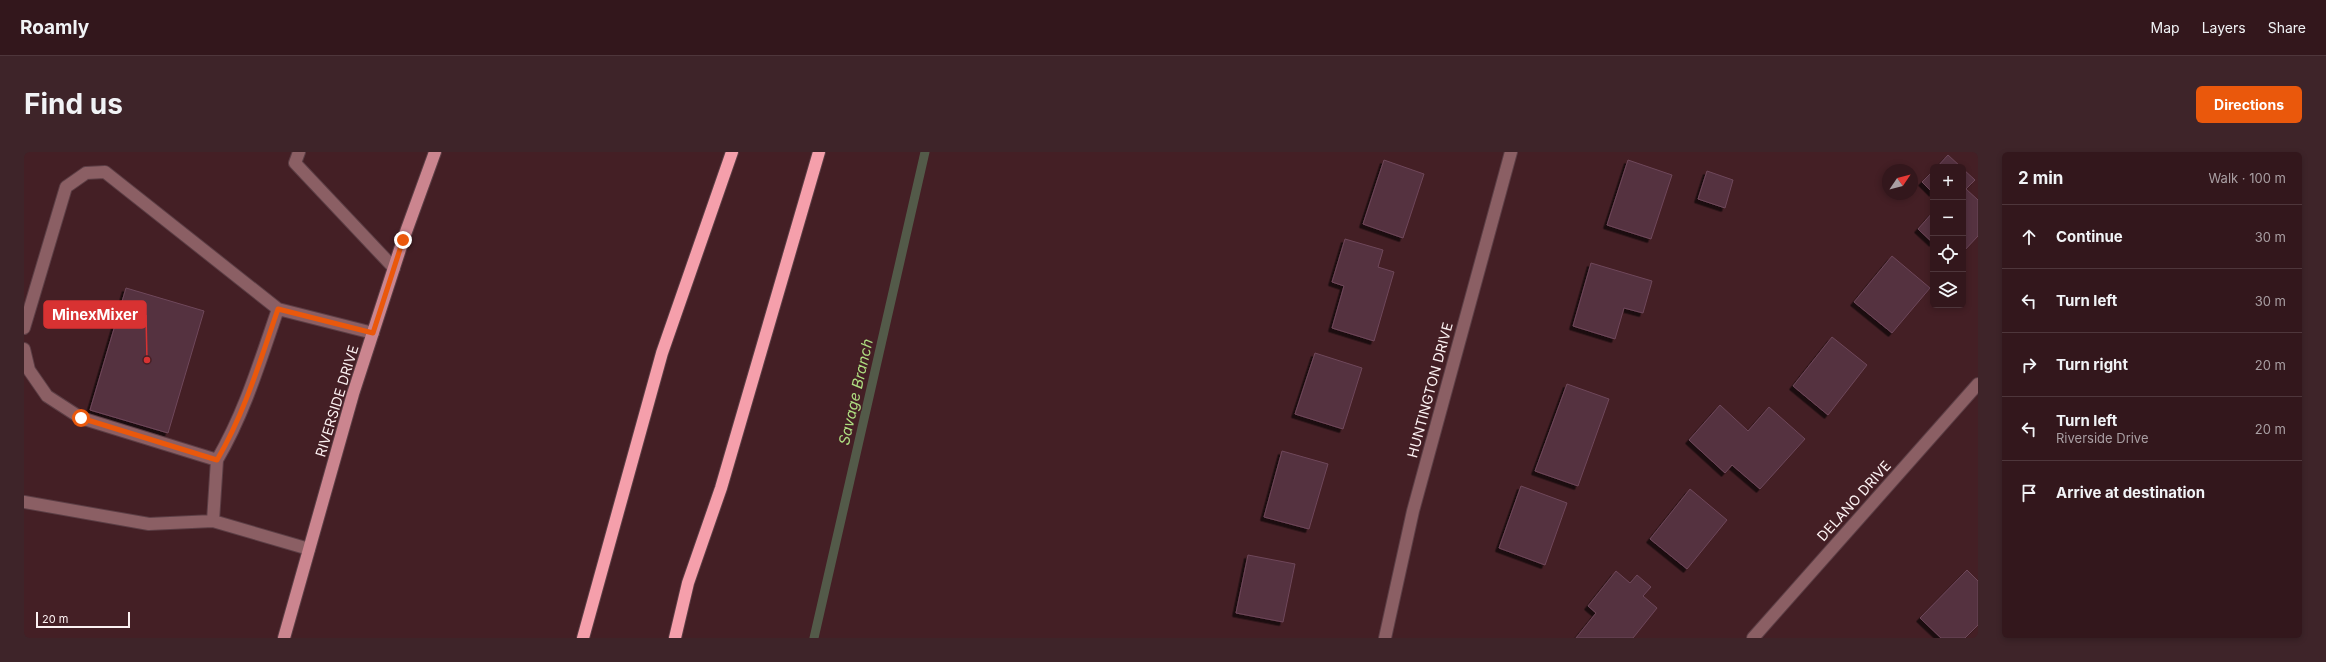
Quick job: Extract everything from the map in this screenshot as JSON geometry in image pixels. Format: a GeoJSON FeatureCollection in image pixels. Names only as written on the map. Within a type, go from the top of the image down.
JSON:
{"type":"FeatureCollection","features":[{"type":"Feature","properties":{"kind":"highway"},"geometry":{"type":"LineString","coordinates":[[583,638],[662,353],[732,152]]}},
{"type":"Feature","properties":{"kind":"highway"},"geometry":{"type":"LineString","coordinates":[[675,638],[688,583],[721,488],[818,152]]}},
{"type":"Feature","properties":{"kind":"main road","name":"RIVERSIDE DRIVE"},"geometry":{"type":"LineString","coordinates":[[284,638],[353,394],[394,268],[435,152]]}},
{"type":"Feature","properties":{"kind":"street"},"geometry":{"type":"LineString","coordinates":[[299,152],[295,163],[394,268]]}},
{"type":"Feature","properties":{"kind":"street","name":"HUNTINGTON DRIVE"},"geometry":{"type":"LineString","coordinates":[[1385,638],[1413,511],[1511,152]]}},
{"type":"Feature","properties":{"kind":"street"},"geometry":{"type":"LineString","coordinates":[[24,328],[66,186],[86,173],[105,172],[278,309],[373,333]]}},
{"type":"Feature","properties":{"kind":"street"},"geometry":{"type":"LineString","coordinates":[[212,521],[217,460],[233,433],[247,400],[278,309]]}},
{"type":"Feature","properties":{"kind":"street"},"geometry":{"type":"LineString","coordinates":[[24,349],[29,370],[47,396],[81,418],[217,460]]}},
{"type":"Feature","properties":{"kind":"street","name":"DELANO DRIVE"},"geometry":{"type":"LineString","coordinates":[[1753,638],[1978,384]]}},
{"type":"Feature","properties":{"kind":"street"},"geometry":{"type":"LineString","coordinates":[[24,502],[149,524],[212,521],[309,549]]}},
{"type":"Feature","properties":{"kind":"building"},"geometry":{"type":"Polygon","coordinates":[[[1948,155],[1958,164],[1940,164],[1948,155]]]}},
{"type":"Feature","properties":{"kind":"building"},"geometry":{"type":"Polygon","coordinates":[[[1384,160],[1424,174],[1403,238],[1363,224],[1384,160]]]}},
{"type":"Feature","properties":{"kind":"building"},"geometry":{"type":"Polygon","coordinates":[[[1628,160],[1672,175],[1651,239],[1607,225],[1628,160]]]}},
{"type":"Feature","properties":{"kind":"building"},"geometry":{"type":"Polygon","coordinates":[[[1707,171],[1733,180],[1725,208],[1698,199],[1707,171]]]}},
{"type":"Feature","properties":{"kind":"building"},"geometry":{"type":"Polygon","coordinates":[[[1966,172],[1975,180],[1966,189],[1966,172]]]}},
{"type":"Feature","properties":{"kind":"building"},"geometry":{"type":"Polygon","coordinates":[[[1930,174],[1930,190],[1922,182],[1930,174]]]}},
{"type":"Feature","properties":{"kind":"building"},"geometry":{"type":"Polygon","coordinates":[[[1966,189],[1978,200],[1978,236],[1966,249],[1966,189]]]}},
{"type":"Feature","properties":{"kind":"building"},"geometry":{"type":"Polygon","coordinates":[[[1930,215],[1930,240],[1918,229],[1930,215]]]}},
{"type":"Feature","properties":{"kind":"building"},"geometry":{"type":"Polygon","coordinates":[[[1345,239],[1383,250],[1378,267],[1394,272],[1374,341],[1332,328],[1344,286],[1332,282],[1345,239]]]}},
{"type":"Feature","properties":{"kind":"building"},"geometry":{"type":"Polygon","coordinates":[[[1892,256],[1930,288],[1892,333],[1854,302],[1892,256]]]}},
{"type":"Feature","properties":{"kind":"building"},"geometry":{"type":"Polygon","coordinates":[[[1591,263],[1652,281],[1643,313],[1624,308],[1615,339],[1573,326],[1591,263]]]}},
{"type":"Feature","properties":{"kind":"building"},"geometry":{"type":"Polygon","coordinates":[[[126,288],[204,311],[168,433],[90,410],[126,288]]]}},
{"type":"Feature","properties":{"kind":"building"},"geometry":{"type":"Polygon","coordinates":[[[1832,337],[1867,365],[1828,415],[1793,386],[1832,337]]]}},
{"type":"Feature","properties":{"kind":"building"},"geometry":{"type":"Polygon","coordinates":[[[1315,353],[1362,368],[1343,429],[1295,414],[1315,353]]]}},
{"type":"Feature","properties":{"kind":"building"},"geometry":{"type":"Polygon","coordinates":[[[1567,384],[1609,399],[1578,486],[1535,471],[1567,384]]]}},
{"type":"Feature","properties":{"kind":"building"},"geometry":{"type":"Polygon","coordinates":[[[1720,405],[1748,431],[1769,407],[1805,439],[1760,489],[1732,465],[1725,473],[1689,440],[1720,405]]]}},
{"type":"Feature","properties":{"kind":"building"},"geometry":{"type":"Polygon","coordinates":[[[1282,451],[1328,464],[1309,529],[1264,517],[1282,451]]]}},
{"type":"Feature","properties":{"kind":"building"},"geometry":{"type":"Polygon","coordinates":[[[1521,486],[1567,503],[1545,565],[1499,548],[1521,486]]]}},
{"type":"Feature","properties":{"kind":"building"},"geometry":{"type":"Polygon","coordinates":[[[1690,489],[1727,520],[1687,569],[1650,539],[1690,489]]]}},
{"type":"Feature","properties":{"kind":"building"},"geometry":{"type":"Polygon","coordinates":[[[1248,555],[1295,564],[1283,622],[1236,613],[1248,555]]]}},
{"type":"Feature","properties":{"kind":"building"},"geometry":{"type":"Polygon","coordinates":[[[1967,570],[1978,581],[1978,625],[1965,638],[1941,638],[1920,618],[1967,570]]]}},
{"type":"Feature","properties":{"kind":"building"},"geometry":{"type":"Polygon","coordinates":[[[1616,571],[1630,583],[1637,575],[1651,587],[1643,596],[1657,608],[1633,638],[1576,638],[1596,613],[1588,606],[1616,571]]]}},
{"type":"Feature","properties":{"kind":"waterway","name":"Savage Branch"},"geometry":{"type":"LineString","coordinates":[[814,638],[925,152]]}},
{"type":"Feature","properties":{"kind":"place","name":"MinexMixer"},"geometry":{"type":"Point","coordinates":[147,360]}},
{"type":"Feature","properties":{"kind":"route"},"geometry":{"type":"LineString","coordinates":[[81,418],[217,460],[233,433],[247,400],[278,309],[373,333],[403,240]]}}]}
